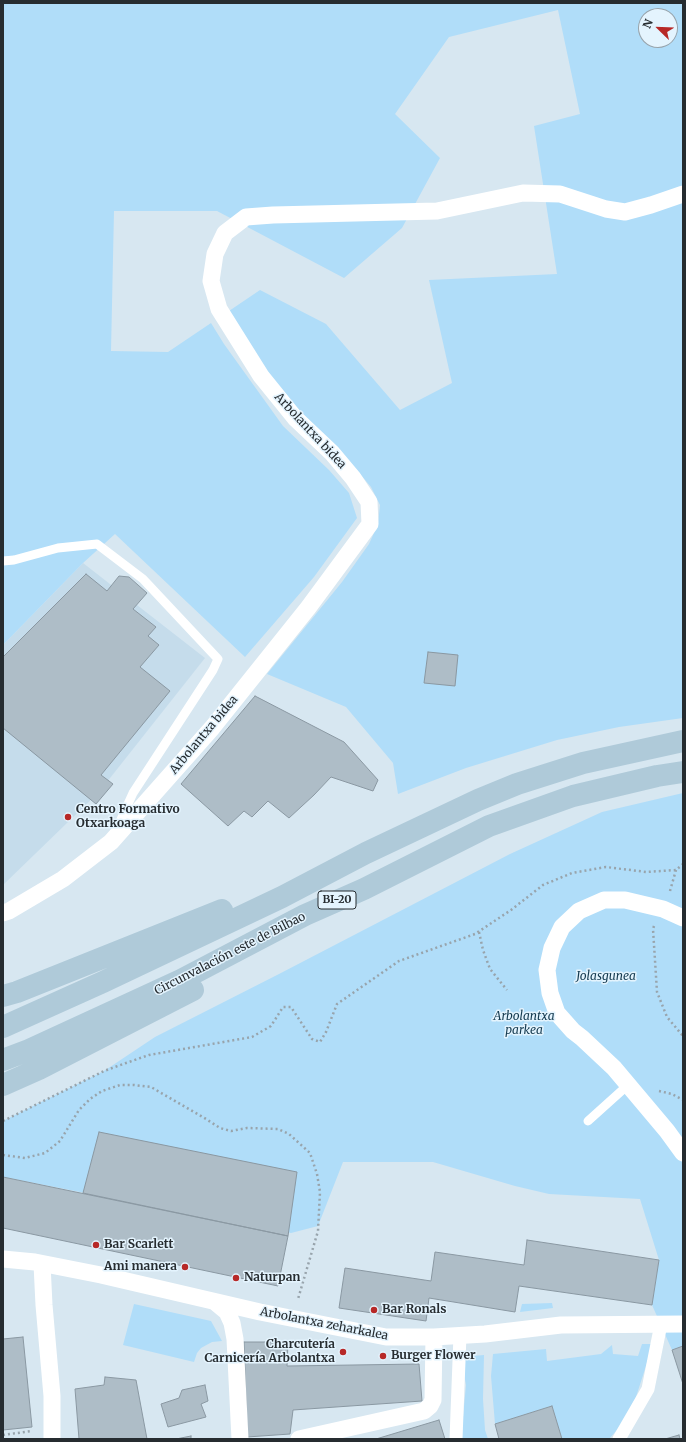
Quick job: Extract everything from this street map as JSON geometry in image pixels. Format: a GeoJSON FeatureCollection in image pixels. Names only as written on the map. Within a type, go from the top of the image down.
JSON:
{"type":"FeatureCollection","features":[{"type":"Feature","properties":{"kind":"main road","name":"BI-20"},"geometry":{"type":"LineString","coordinates":[[3,1027],[96,985],[282,897],[366,853],[478,800],[517,784],[583,763],[683,741]]}},
{"type":"Feature","properties":{"kind":"main road","name":"Circunvalación este de Bilbao"},"geometry":{"type":"LineString","coordinates":[[3,1060],[29,1050],[182,980],[305,915],[496,824],[573,796],[657,776],[683,772]]}},
{"type":"Feature","properties":{"kind":"main road"},"geometry":{"type":"LineString","coordinates":[[3,996],[17,992],[366,853]]}},
{"type":"Feature","properties":{"kind":"main road"},"geometry":{"type":"LineString","coordinates":[[3,1085],[39,1069],[287,941],[364,888]]}},
{"type":"Feature","properties":{"kind":"street","name":"Arbolantxa bidea"},"geometry":{"type":"LineString","coordinates":[[3,914],[9,912],[63,879],[111,842],[212,728],[308,608],[370,524],[369,502],[353,478],[332,453],[295,418],[262,376],[219,309],[210,281],[215,254],[225,233],[246,218],[273,215],[437,211],[523,193],[560,194],[606,209],[625,212],[683,194]]}},
{"type":"Feature","properties":{"kind":"street"},"geometry":{"type":"LineString","coordinates":[[683,918],[663,909],[625,900],[604,900],[579,911],[562,927],[552,948],[547,970],[550,993],[557,1013],[573,1031],[614,1068],[668,1131],[683,1153]]}},
{"type":"Feature","properties":{"kind":"street","name":"Arbolantxa zeharkalea"},"geometry":{"type":"LineString","coordinates":[[3,1259],[42,1264],[101,1275],[260,1312],[386,1336],[434,1337],[561,1325],[683,1324]]}},
{"type":"Feature","properties":{"kind":"street"},"geometry":{"type":"LineString","coordinates":[[42,1264],[52,1396],[52,1439]]}},
{"type":"Feature","properties":{"kind":"street"},"geometry":{"type":"LineString","coordinates":[[214,1302],[227,1312],[232,1322],[235,1339],[240,1439]]}},
{"type":"Feature","properties":{"kind":"street"},"geometry":{"type":"LineString","coordinates":[[619,1439],[648,1389],[661,1324]]}},
{"type":"Feature","properties":{"kind":"street"},"geometry":{"type":"LineString","coordinates":[[456,1439],[460,1335]]}},
{"type":"Feature","properties":{"kind":"street"},"geometry":{"type":"LineString","coordinates":[[298,1439],[424,1411],[430,1406],[433,1400],[434,1337]]}},
{"type":"Feature","properties":{"kind":"lane"},"geometry":{"type":"LineString","coordinates":[[3,561],[14,560],[58,548],[97,544],[143,579],[218,660],[133,793],[111,842]]}},
{"type":"Feature","properties":{"kind":"lane"},"geometry":{"type":"LineString","coordinates":[[588,1121],[628,1085]]}},
{"type":"Feature","properties":{"kind":"path"},"geometry":{"type":"LineString","coordinates":[[668,898],[676,870],[683,864]]}},
{"type":"Feature","properties":{"kind":"path"},"geometry":{"type":"LineString","coordinates":[[3,1121],[104,1071],[143,1057],[252,1037],[271,1026],[283,1007],[291,1007],[312,1039],[320,1042],[326,1032],[337,1004],[399,961],[478,932],[511,910],[543,884],[572,873],[606,867],[646,872],[676,870]]}},
{"type":"Feature","properties":{"kind":"path"},"geometry":{"type":"LineString","coordinates":[[655,925],[653,929],[657,992],[667,1017],[683,1036]]}},
{"type":"Feature","properties":{"kind":"path"},"geometry":{"type":"LineString","coordinates":[[478,932],[490,969],[507,990]]}},
{"type":"Feature","properties":{"kind":"path"},"geometry":{"type":"LineString","coordinates":[[3,1155],[25,1158],[45,1153],[60,1141],[79,1110],[90,1099],[102,1091],[120,1085],[134,1085],[151,1088],[220,1128],[231,1131],[247,1128],[278,1129],[289,1134],[310,1153],[317,1174],[320,1192],[318,1231],[298,1301]]}},
{"type":"Feature","properties":{"kind":"shaded area"},"geometry":{"type":"Polygon","coordinates":[[[83,563],[205,658],[99,792],[3,885],[3,645],[83,563]]]}},
{"type":"Feature","properties":{"kind":"green space"},"geometry":{"type":"Polygon","coordinates":[[[3,3],[683,3],[683,718],[619,727],[557,740],[466,768],[398,794],[393,763],[346,707],[267,674],[342,582],[369,544],[378,524],[380,505],[371,487],[345,456],[301,414],[267,371],[229,311],[260,290],[326,324],[400,410],[452,383],[429,280],[557,274],[534,126],[580,114],[558,10],[449,37],[395,114],[440,158],[402,228],[344,278],[217,211],[114,211],[111,351],[168,352],[211,323],[224,344],[283,426],[329,470],[349,493],[357,518],[314,577],[245,657],[115,534],[83,563],[3,645],[3,3]]]}},
{"type":"Feature","properties":{"kind":"green space","name":"Arbolantxa parkea"},"geometry":{"type":"Polygon","coordinates":[[[683,793],[683,1346],[672,1350],[652,1305],[659,1260],[640,1199],[549,1194],[515,1186],[433,1162],[343,1162],[318,1226],[291,1233],[3,1177],[3,1121],[104,1071],[155,1037],[510,854],[602,812],[683,793]]]}},
{"type":"Feature","properties":{"kind":"green space"},"geometry":{"type":"Polygon","coordinates":[[[552,1303],[553,1308],[520,1312],[522,1304],[552,1303]]]}},
{"type":"Feature","properties":{"kind":"green space"},"geometry":{"type":"Polygon","coordinates":[[[134,1304],[211,1321],[222,1341],[212,1342],[201,1348],[197,1353],[194,1362],[123,1345],[134,1304]]]}},
{"type":"Feature","properties":{"kind":"green space"},"geometry":{"type":"Polygon","coordinates":[[[642,1344],[653,1344],[636,1397],[623,1423],[609,1439],[562,1439],[552,1406],[495,1424],[491,1376],[493,1354],[546,1349],[547,1361],[601,1354],[612,1345],[613,1354],[638,1356],[642,1344]]]}},
{"type":"Feature","properties":{"kind":"green space"},"geometry":{"type":"Polygon","coordinates":[[[484,1355],[483,1399],[485,1430],[488,1439],[461,1439],[466,1385],[461,1357],[484,1355]]]}},
{"type":"Feature","properties":{"kind":"building"},"geometry":{"type":"Polygon","coordinates":[[[86,574],[107,591],[119,576],[129,577],[147,593],[133,609],[156,627],[148,636],[159,645],[140,667],[170,691],[101,775],[113,784],[96,804],[3,728],[3,657],[86,574]]]}},
{"type":"Feature","properties":{"kind":"building"},"geometry":{"type":"Polygon","coordinates":[[[428,652],[458,655],[455,686],[424,683],[428,652]]]}},
{"type":"Feature","properties":{"kind":"building"},"geometry":{"type":"Polygon","coordinates":[[[255,696],[344,742],[378,780],[373,791],[331,777],[289,818],[268,801],[252,817],[244,811],[228,826],[181,784],[255,696]]]}},
{"type":"Feature","properties":{"kind":"building"},"geometry":{"type":"Polygon","coordinates":[[[99,1132],[297,1172],[288,1236],[83,1193],[99,1132]]]}},
{"type":"Feature","properties":{"kind":"building"},"geometry":{"type":"Polygon","coordinates":[[[3,1177],[288,1236],[278,1286],[3,1228],[3,1177]]]}},
{"type":"Feature","properties":{"kind":"building"},"geometry":{"type":"Polygon","coordinates":[[[527,1240],[659,1260],[652,1305],[519,1286],[515,1312],[429,1298],[426,1321],[339,1308],[345,1268],[431,1281],[435,1252],[524,1265],[527,1240]]]}},
{"type":"Feature","properties":{"kind":"building"},"geometry":{"type":"Polygon","coordinates":[[[23,1337],[32,1427],[3,1430],[3,1339],[23,1337]]]}},
{"type":"Feature","properties":{"kind":"building"},"geometry":{"type":"Polygon","coordinates":[[[244,1342],[288,1342],[287,1366],[419,1364],[422,1401],[293,1410],[290,1434],[247,1437],[244,1342]]]}},
{"type":"Feature","properties":{"kind":"building"},"geometry":{"type":"Polygon","coordinates":[[[683,1346],[683,1384],[672,1350],[683,1346]]]}},
{"type":"Feature","properties":{"kind":"building"},"geometry":{"type":"Polygon","coordinates":[[[105,1377],[136,1380],[147,1439],[79,1439],[75,1389],[104,1385],[105,1377]]]}},
{"type":"Feature","properties":{"kind":"building"},"geometry":{"type":"Polygon","coordinates":[[[205,1385],[208,1401],[201,1404],[206,1417],[168,1427],[161,1404],[179,1398],[182,1390],[205,1385]]]}},
{"type":"Feature","properties":{"kind":"building"},"geometry":{"type":"Polygon","coordinates":[[[552,1406],[562,1439],[499,1439],[495,1424],[552,1406]]]}},
{"type":"Feature","properties":{"kind":"building"},"geometry":{"type":"Polygon","coordinates":[[[439,1420],[445,1439],[376,1439],[439,1420]]]}},
{"type":"Feature","properties":{"kind":"building"},"geometry":{"type":"Polygon","coordinates":[[[679,1435],[680,1439],[665,1439],[679,1435]]]}},
{"type":"Feature","properties":{"kind":"building"},"geometry":{"type":"Polygon","coordinates":[[[191,1436],[191,1439],[176,1439],[191,1436]]]}},
{"type":"Feature","properties":{"kind":"place","name":"Centro Formativo Otxarkoaga"},"geometry":{"type":"Point","coordinates":[68,817]}},
{"type":"Feature","properties":{"kind":"place","name":"Bar Scarlett"},"geometry":{"type":"Point","coordinates":[96,1245]}},
{"type":"Feature","properties":{"kind":"place","name":"Ami manera"},"geometry":{"type":"Point","coordinates":[185,1267]}},
{"type":"Feature","properties":{"kind":"place","name":"Naturpan"},"geometry":{"type":"Point","coordinates":[236,1278]}},
{"type":"Feature","properties":{"kind":"place","name":"Bar Ronals"},"geometry":{"type":"Point","coordinates":[374,1310]}},
{"type":"Feature","properties":{"kind":"place","name":"Charcutería Carnicería Arbolantxa"},"geometry":{"type":"Point","coordinates":[343,1352]}},
{"type":"Feature","properties":{"kind":"place","name":"Burger Flower"},"geometry":{"type":"Point","coordinates":[383,1356]}},
{"type":"Feature","properties":{"kind":"park label","name":"Jolasgunea"},"geometry":{"type":"Point","coordinates":[606,977]}}]}
